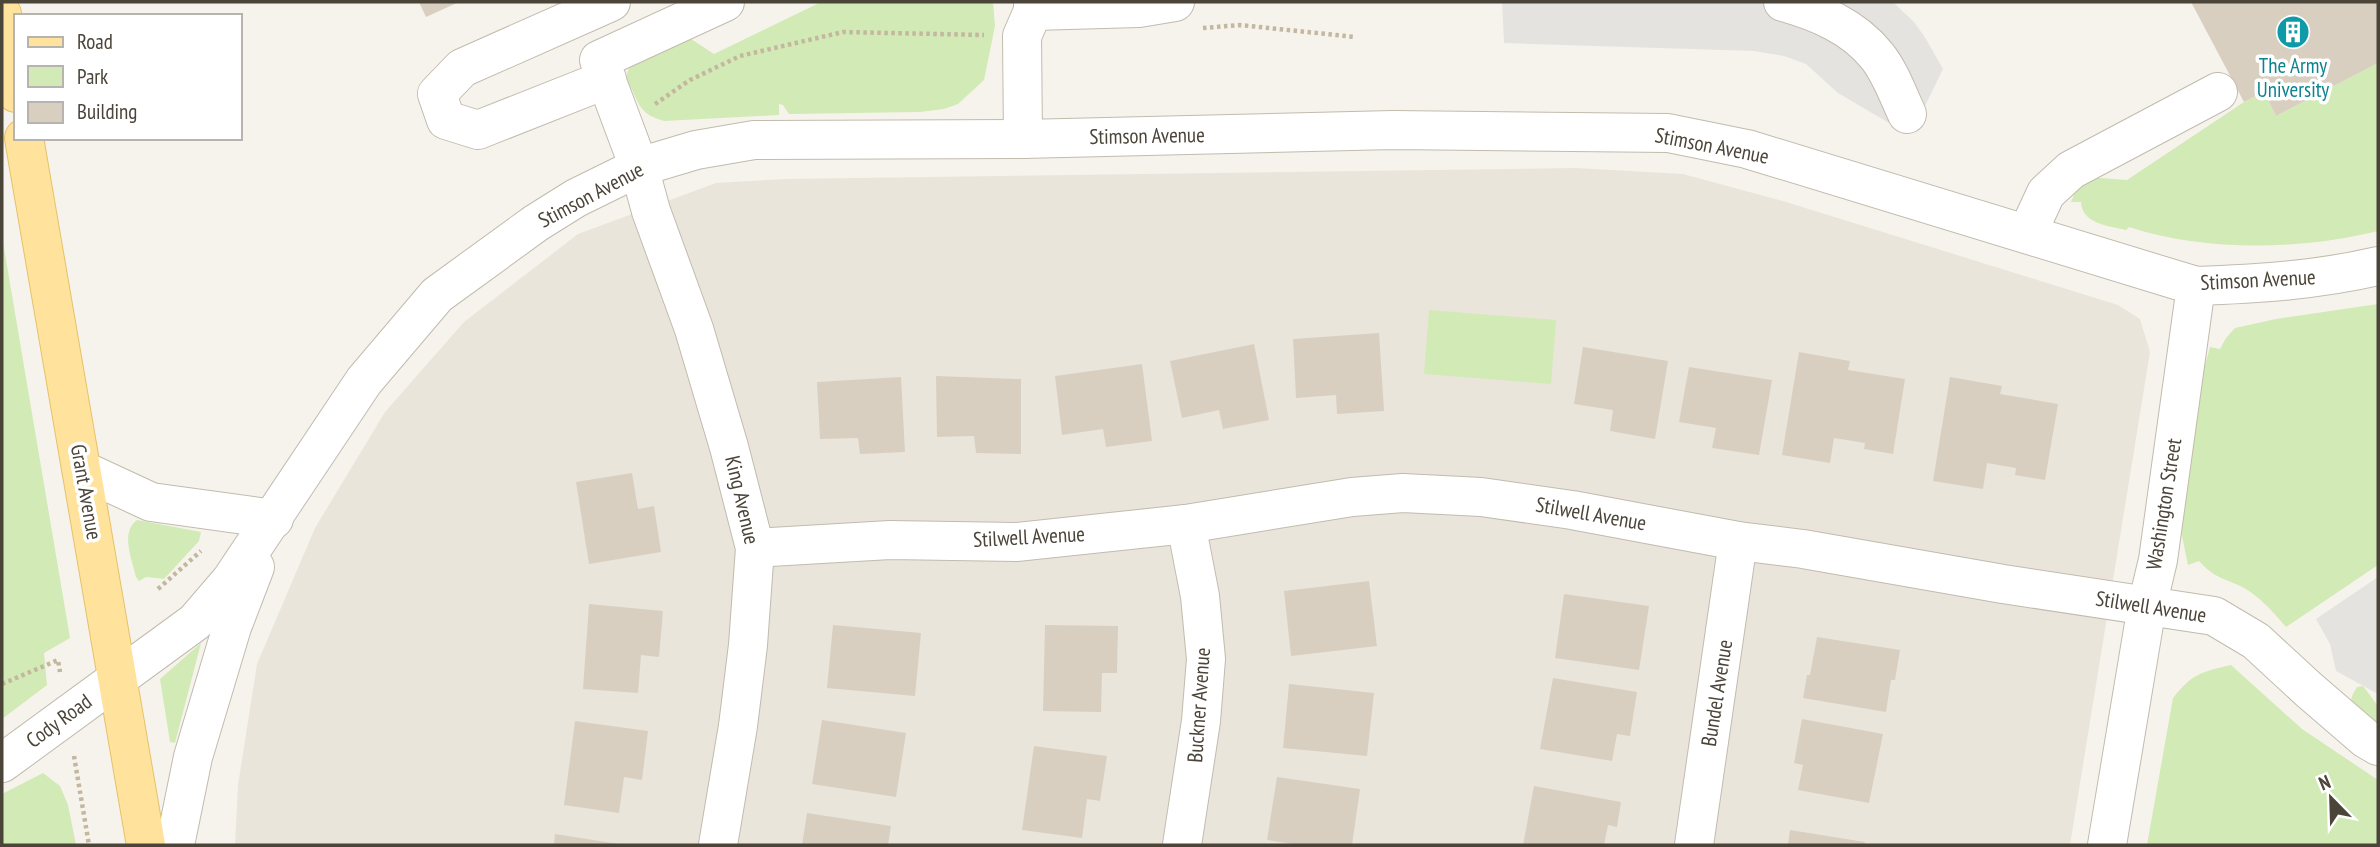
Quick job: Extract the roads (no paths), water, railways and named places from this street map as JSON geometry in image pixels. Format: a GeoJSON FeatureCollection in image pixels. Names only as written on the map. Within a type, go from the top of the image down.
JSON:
{"type":"FeatureCollection","features":[{"type":"Feature","properties":{"kind":"main road"},"geometry":{"type":"LineString","coordinates":[[2,14],[14,82]]}},
{"type":"Feature","properties":{"kind":"main road","name":"Grant Avenue"},"geometry":{"type":"LineString","coordinates":[[24,140],[146,845]]}},
{"type":"Feature","properties":{"kind":"street"},"geometry":{"type":"LineString","coordinates":[[611,2],[462,68],[437,94],[446,120],[478,130],[607,79],[599,60],[725,2]]}},
{"type":"Feature","properties":{"kind":"street"},"geometry":{"type":"LineString","coordinates":[[1023,139],[1022,36],[1033,6],[1139,8],[1175,2]]}},
{"type":"Feature","properties":{"kind":"street"},"geometry":{"type":"LineString","coordinates":[[1783,2],[1806,8],[1847,28],[1877,56],[1907,114]]}},
{"type":"Feature","properties":{"kind":"street","name":"King Avenue"},"geometry":{"type":"LineString","coordinates":[[607,79],[694,329],[755,548],[748,645],[738,726],[718,845]]}},
{"type":"Feature","properties":{"kind":"street"},"geometry":{"type":"LineString","coordinates":[[2027,234],[2046,192],[2071,170],[2218,92]]}},
{"type":"Feature","properties":{"kind":"street","name":"Stimson Avenue"},"geometry":{"type":"LineString","coordinates":[[116,679],[195,622],[231,580],[364,381],[437,295],[536,223],[576,198],[639,167],[696,150],[754,140],[1023,139],[1393,130],[1668,133],[1747,149],[2196,286],[2267,283],[2342,274],[2378,266]]}},
{"type":"Feature","properties":{"kind":"street","name":"Washington Street"},"geometry":{"type":"LineString","coordinates":[[2107,845],[2147,607],[2158,560],[2196,286]]}},
{"type":"Feature","properties":{"kind":"street"},"geometry":{"type":"LineString","coordinates":[[82,470],[151,502],[274,519],[232,627],[193,757],[175,845]]}},
{"type":"Feature","properties":{"kind":"street","name":"Stilwell Avenue"},"geometry":{"type":"LineString","coordinates":[[755,548],[890,540],[1016,542],[1186,524],[1352,497],[1403,493],[1481,497],[2214,617],[2256,641],[2366,739],[2378,746]]}},
{"type":"Feature","properties":{"kind":"street","name":"Buckner Avenue"},"geometry":{"type":"LineString","coordinates":[[1182,845],[1201,721],[1206,659],[1200,596],[1186,524]]}},
{"type":"Feature","properties":{"kind":"street","name":"Bundel Avenue"},"geometry":{"type":"LineString","coordinates":[[1694,845],[1738,541]]}},
{"type":"Feature","properties":{"kind":"street","name":"Cody Road"},"geometry":{"type":"LineString","coordinates":[[2,763],[116,679]]}},
{"type":"Feature","properties":{"kind":"place","name":"The Army University"},"geometry":{"type":"Point","coordinates":[2293,32]}}]}
